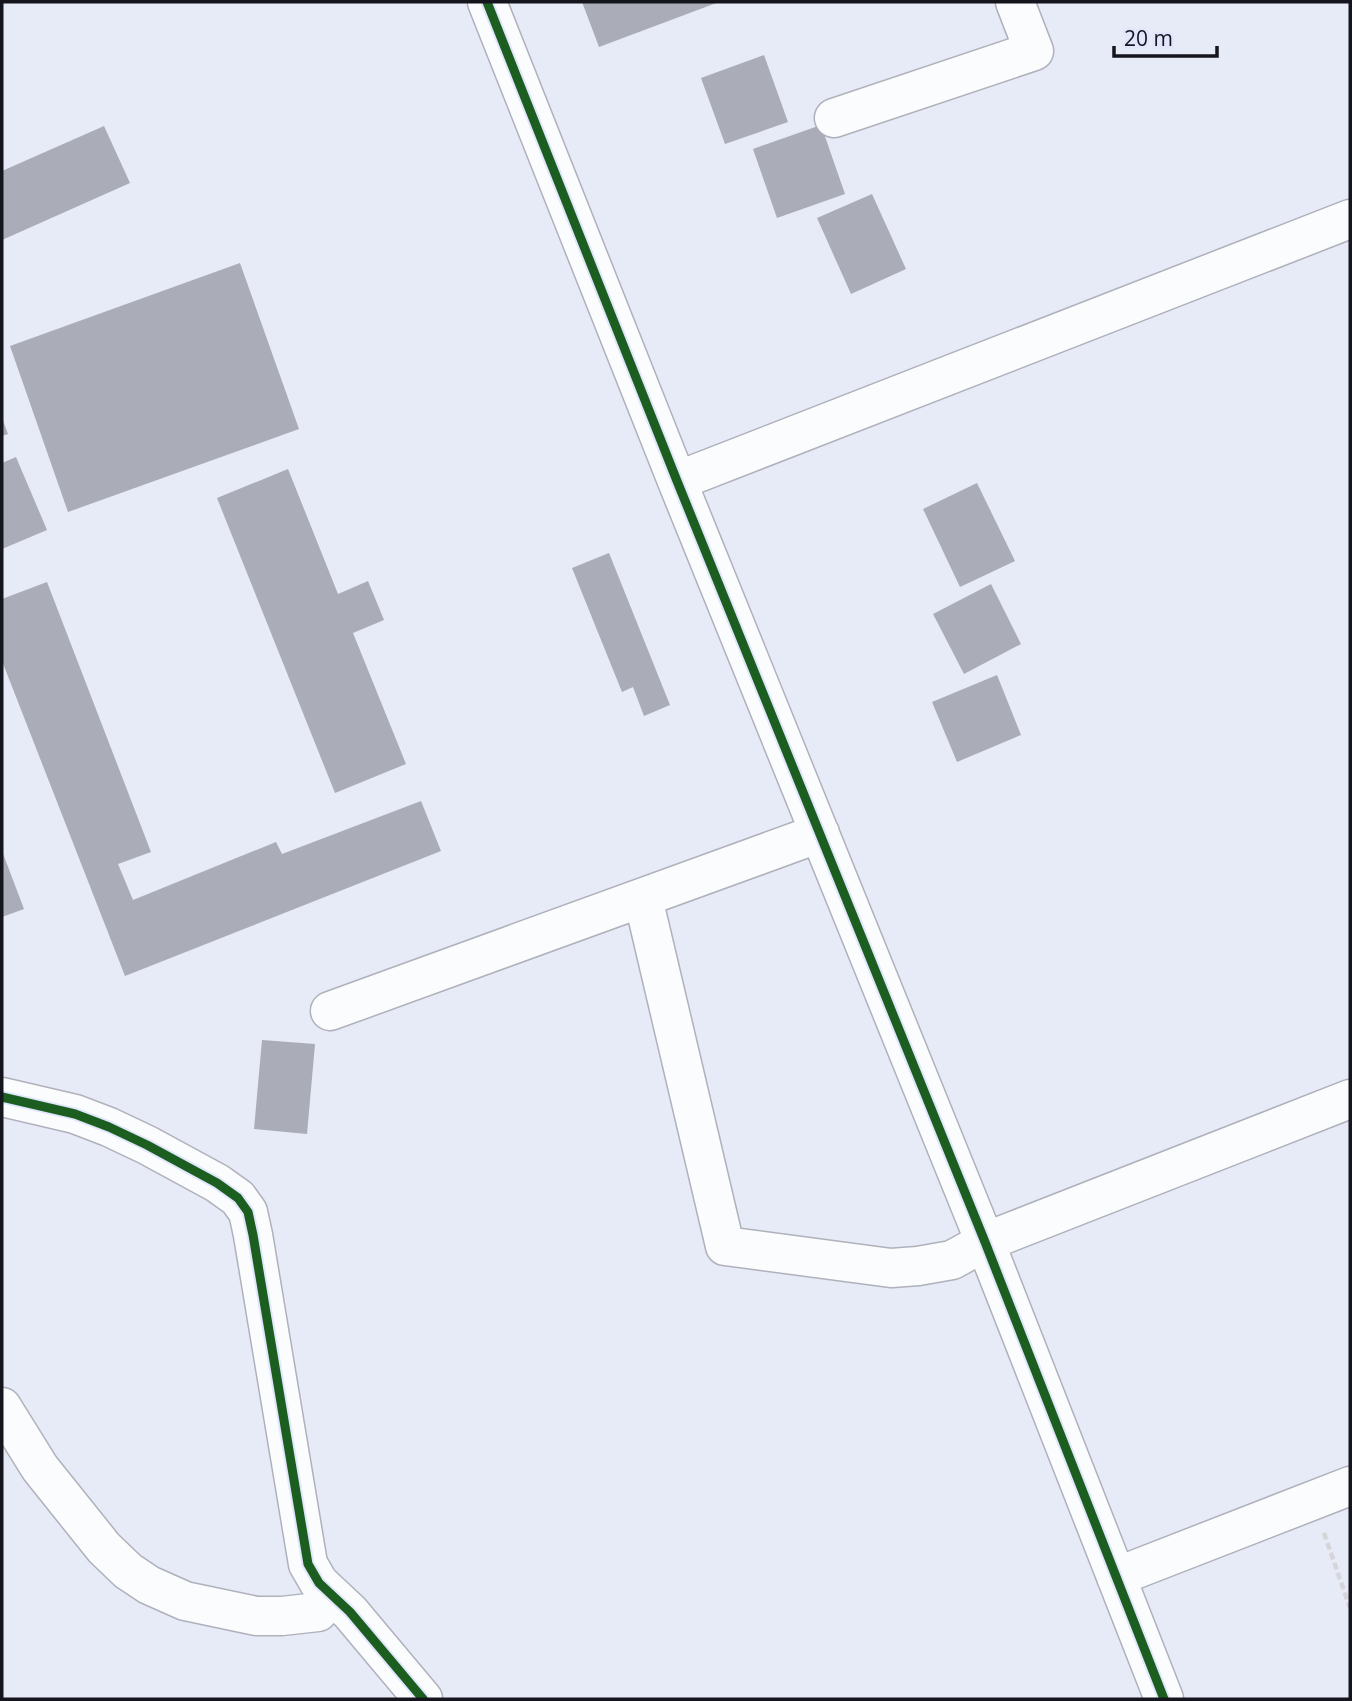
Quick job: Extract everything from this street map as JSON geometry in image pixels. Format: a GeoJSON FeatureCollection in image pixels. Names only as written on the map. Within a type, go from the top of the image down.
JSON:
{"type":"FeatureCollection","features":[{"type":"Feature","properties":{"kind":"street"},"geometry":{"type":"LineString","coordinates":[[487,2],[677,481],[985,1241],[1164,1699]]}},
{"type":"Feature","properties":{"kind":"street"},"geometry":{"type":"LineString","coordinates":[[834,118],[1034,51],[1015,2]]}},
{"type":"Feature","properties":{"kind":"street"},"geometry":{"type":"LineString","coordinates":[[677,481],[1350,219]]}},
{"type":"Feature","properties":{"kind":"street"},"geometry":{"type":"LineString","coordinates":[[330,1011],[820,833]]}},
{"type":"Feature","properties":{"kind":"street"},"geometry":{"type":"LineString","coordinates":[[643,898],[725,1246],[891,1268],[952,1259],[985,1241],[1350,1099]]}},
{"type":"Feature","properties":{"kind":"street"},"geometry":{"type":"LineString","coordinates":[[2,1097],[75,1114],[109,1127],[217,1183],[238,1198],[248,1212],[308,1564],[319,1583],[350,1612],[423,1699]]}},
{"type":"Feature","properties":{"kind":"street"},"geometry":{"type":"LineString","coordinates":[[2,1407],[40,1468],[95,1538],[128,1571],[149,1585],[185,1601],[256,1616],[318,1612],[332,1595]]}},
{"type":"Feature","properties":{"kind":"street"},"geometry":{"type":"LineString","coordinates":[[1116,1577],[1350,1486]]}},
{"type":"Feature","properties":{"kind":"path"},"geometry":{"type":"LineString","coordinates":[[1313,1500],[1350,1608]]}},
{"type":"Feature","properties":{"kind":"building"},"geometry":{"type":"Polygon","coordinates":[[[582,2],[719,2],[599,47],[582,2]]]}},
{"type":"Feature","properties":{"kind":"building"},"geometry":{"type":"Polygon","coordinates":[[[764,55],[788,122],[725,144],[701,78],[764,55]]]}},
{"type":"Feature","properties":{"kind":"building"},"geometry":{"type":"Polygon","coordinates":[[[821,125],[845,194],[777,218],[753,149],[821,125]]]}},
{"type":"Feature","properties":{"kind":"building"},"geometry":{"type":"Polygon","coordinates":[[[104,126],[130,183],[2,240],[2,171],[104,126]]]}},
{"type":"Feature","properties":{"kind":"building"},"geometry":{"type":"Polygon","coordinates":[[[872,194],[906,269],[851,294],[817,218],[872,194]]]}},
{"type":"Feature","properties":{"kind":"building"},"geometry":{"type":"Polygon","coordinates":[[[240,263],[299,429],[68,512],[10,346],[240,263]]]}},
{"type":"Feature","properties":{"kind":"building"},"geometry":{"type":"Polygon","coordinates":[[[2,418],[8,434],[2,436],[2,418]]]}},
{"type":"Feature","properties":{"kind":"building"},"geometry":{"type":"Polygon","coordinates":[[[16,457],[47,530],[2,549],[2,463],[16,457]]]}},
{"type":"Feature","properties":{"kind":"building"},"geometry":{"type":"Polygon","coordinates":[[[288,469],[338,594],[368,581],[384,620],[353,633],[406,764],[335,793],[217,498],[288,469]]]}},
{"type":"Feature","properties":{"kind":"building"},"geometry":{"type":"Polygon","coordinates":[[[977,483],[1015,561],[960,587],[923,509],[977,483]]]}},
{"type":"Feature","properties":{"kind":"building"},"geometry":{"type":"Polygon","coordinates":[[[609,553],[670,705],[644,716],[633,687],[622,692],[572,568],[609,553]]]}},
{"type":"Feature","properties":{"kind":"building"},"geometry":{"type":"Polygon","coordinates":[[[47,582],[151,852],[118,864],[133,900],[276,842],[282,854],[421,801],[441,851],[125,976],[2,661],[2,599],[47,582]]]}},
{"type":"Feature","properties":{"kind":"building"},"geometry":{"type":"Polygon","coordinates":[[[991,584],[1021,644],[964,674],[933,614],[991,584]]]}},
{"type":"Feature","properties":{"kind":"building"},"geometry":{"type":"Polygon","coordinates":[[[997,675],[1021,735],[957,762],[932,702],[997,675]]]}},
{"type":"Feature","properties":{"kind":"building"},"geometry":{"type":"Polygon","coordinates":[[[2,851],[24,909],[2,917],[2,851]]]}},
{"type":"Feature","properties":{"kind":"building"},"geometry":{"type":"Polygon","coordinates":[[[262,1040],[315,1044],[307,1134],[254,1129],[262,1040]]]}},
{"type":"Feature","properties":{"kind":"cycle path"},"geometry":{"type":"LineString","coordinates":[[487,2],[677,481],[985,1242],[1164,1699]]}},
{"type":"Feature","properties":{"kind":"cycle path"},"geometry":{"type":"LineString","coordinates":[[2,1097],[75,1114],[109,1127],[217,1183],[238,1198],[248,1212],[308,1564],[319,1583],[350,1612],[423,1699]]}}]}
